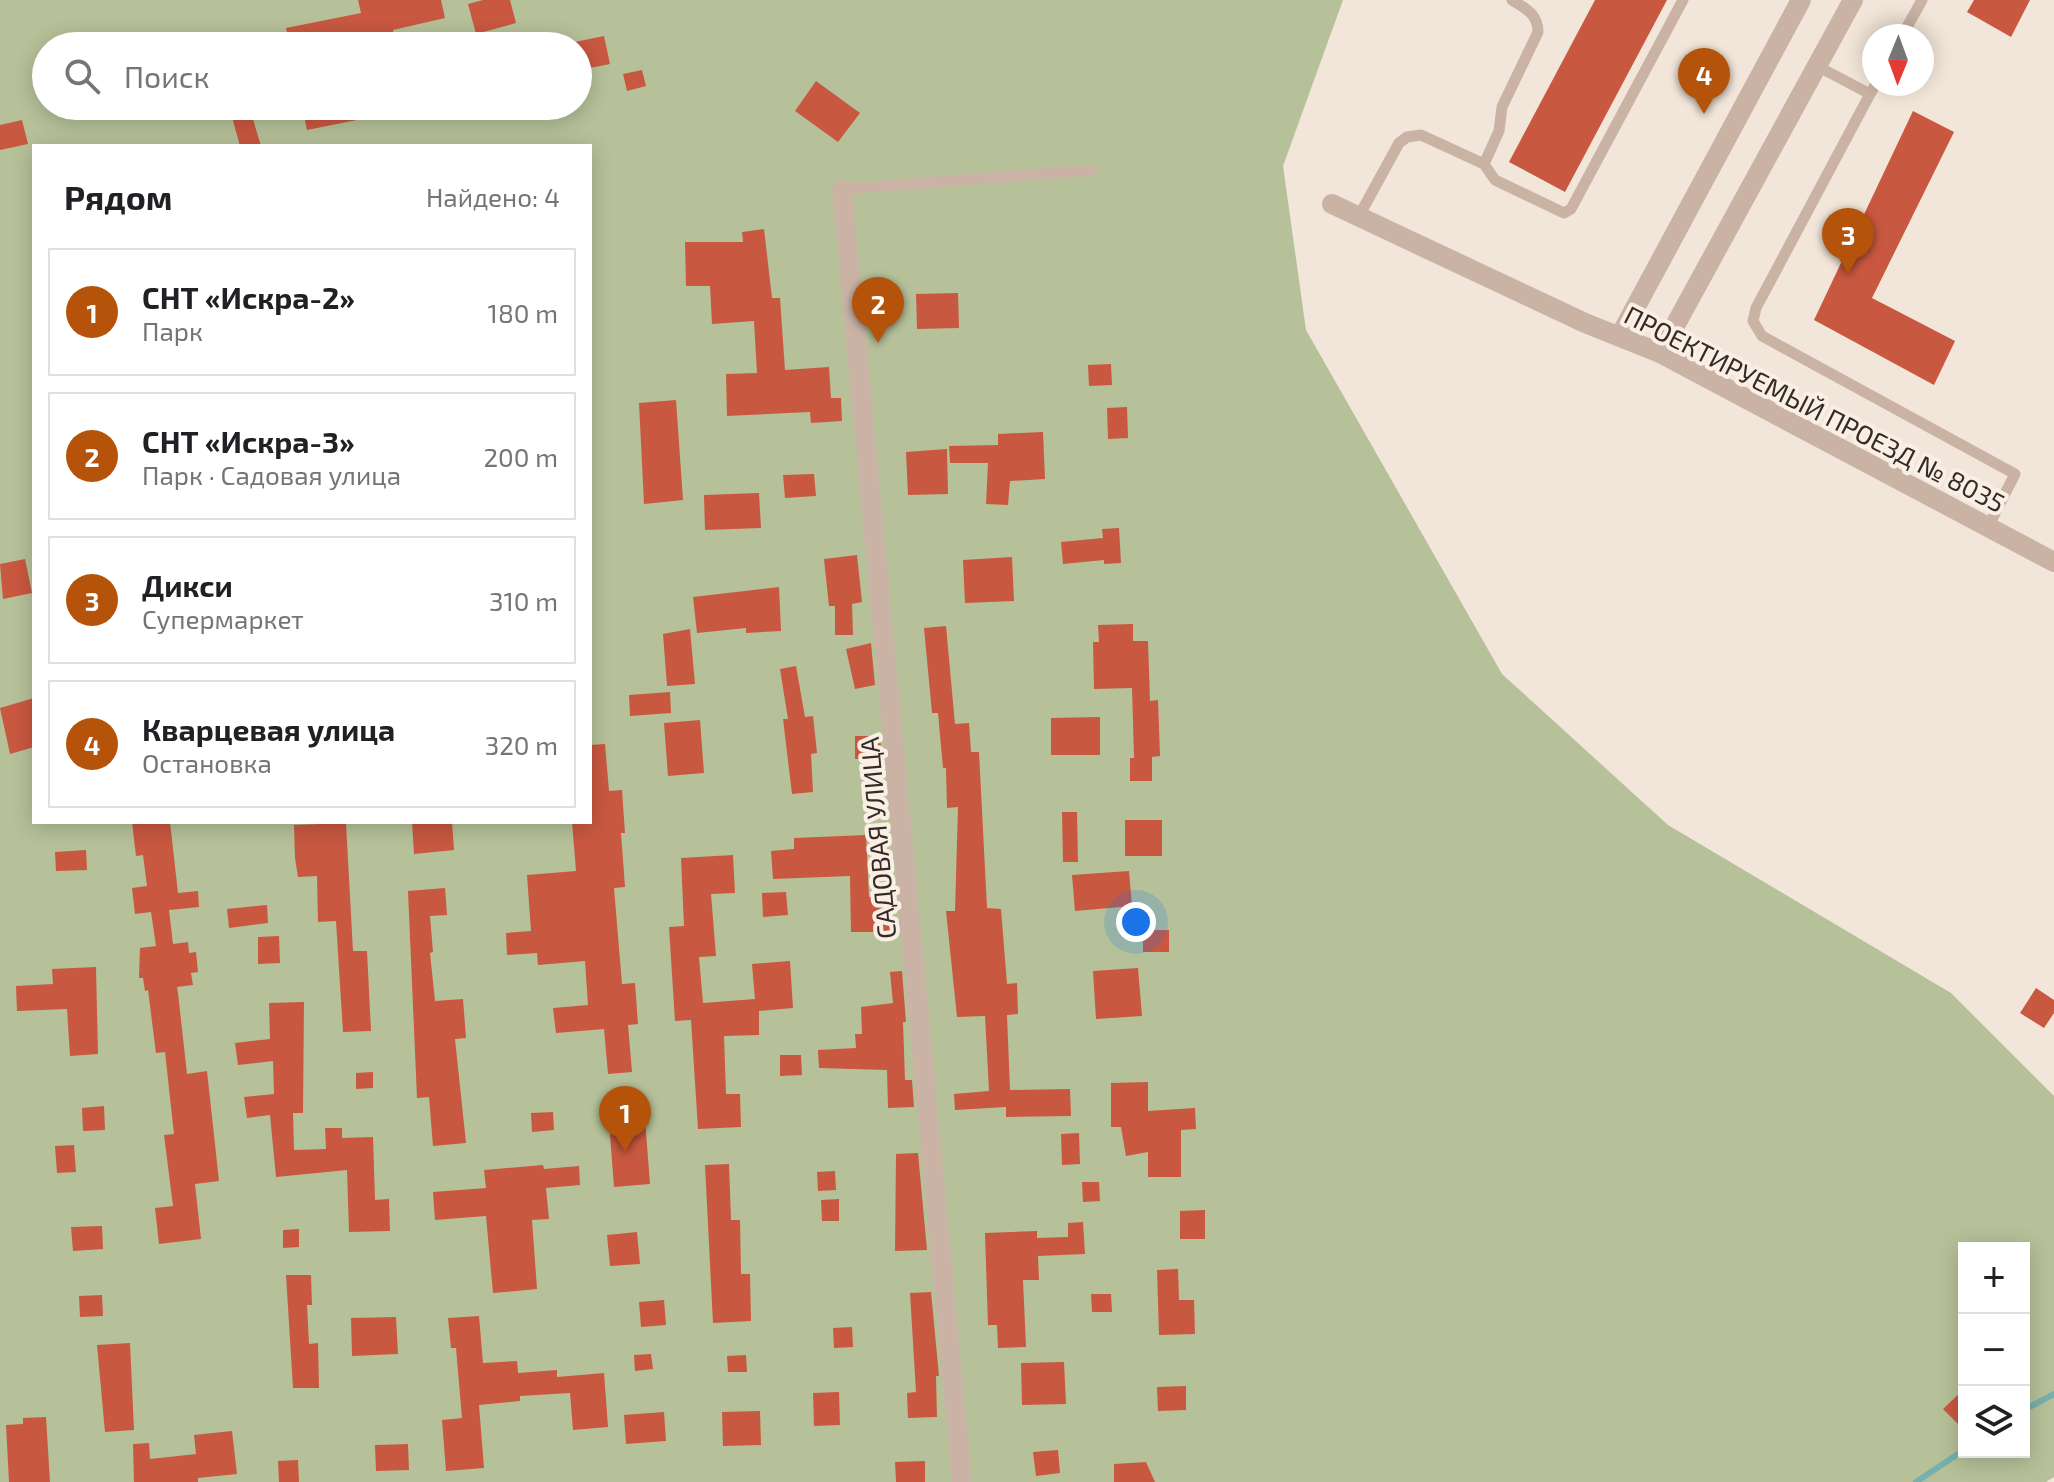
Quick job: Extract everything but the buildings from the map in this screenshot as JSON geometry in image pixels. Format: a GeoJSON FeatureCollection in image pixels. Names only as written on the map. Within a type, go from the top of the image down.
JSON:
{"type":"FeatureCollection","features":[{"type":"Feature","properties":{"kind":"street"},"geometry":{"type":"LineString","coordinates":[[1621,334],[1801,0]]}},
{"type":"Feature","properties":{"kind":"street"},"geometry":{"type":"LineString","coordinates":[[1660,353],[1853,0]]}},
{"type":"Feature","properties":{"kind":"street","name":"САДОВАЯ УЛИЦА"},"geometry":{"type":"LineString","coordinates":[[842,189],[962,1482]]}},
{"type":"Feature","properties":{"kind":"street","name":"ПРОЕКТИРУЕМЫЙ ПРОЕЗД № 8035"},"geometry":{"type":"LineString","coordinates":[[1332,204],[1585,323],[1621,334],[1660,353],[2054,562]]}},
{"type":"Feature","properties":{"kind":"lane"},"geometry":{"type":"LineString","coordinates":[[1484,164],[1499,131],[1502,107],[1538,32],[1538,20],[1531,11],[1512,0]]}},
{"type":"Feature","properties":{"kind":"lane"},"geometry":{"type":"LineString","coordinates":[[1359,216],[1389,158],[1407,137],[1421,135],[1484,164],[1495,180],[1564,213],[1571,209],[1683,0]]}},
{"type":"Feature","properties":{"kind":"lane"},"geometry":{"type":"LineString","coordinates":[[1909,24],[1922,0]]}},
{"type":"Feature","properties":{"kind":"lane"},"geometry":{"type":"LineString","coordinates":[[1817,66],[1862,84]]}},
{"type":"Feature","properties":{"kind":"lane"},"geometry":{"type":"LineString","coordinates":[[1869,96],[1756,308],[1753,321],[1762,336],[2015,474],[1988,527]]}},
{"type":"Feature","properties":{"kind":"lane"},"geometry":{"type":"LineString","coordinates":[[842,189],[1092,170]]}},
{"type":"Feature","properties":{"kind":"green space"},"geometry":{"type":"Polygon","coordinates":[[[0,0],[1343,0],[1283,166],[1306,330],[1502,674],[1668,825],[1951,993],[2054,1096],[2054,1477],[2046,1482],[0,1482],[0,0]]]}},
{"type":"Feature","properties":{"kind":"waterway"},"geometry":{"type":"LineString","coordinates":[[2030,1407],[2054,1394]]}},
{"type":"Feature","properties":{"kind":"waterway"},"geometry":{"type":"LineString","coordinates":[[1916,1482],[1958,1454]]}},
{"type":"Feature","properties":{"kind":"place","name":"Кварцевая улица"},"geometry":{"type":"Point","coordinates":[1704,114]}},
{"type":"Feature","properties":{"kind":"place","name":"Дикси"},"geometry":{"type":"Point","coordinates":[1848,274]}},
{"type":"Feature","properties":{"kind":"place","name":"СНТ «Искра-3»"},"geometry":{"type":"Point","coordinates":[878,343]}},
{"type":"Feature","properties":{"kind":"place","name":"СНТ «Искра-2»"},"geometry":{"type":"Point","coordinates":[625,1152]}}]}
